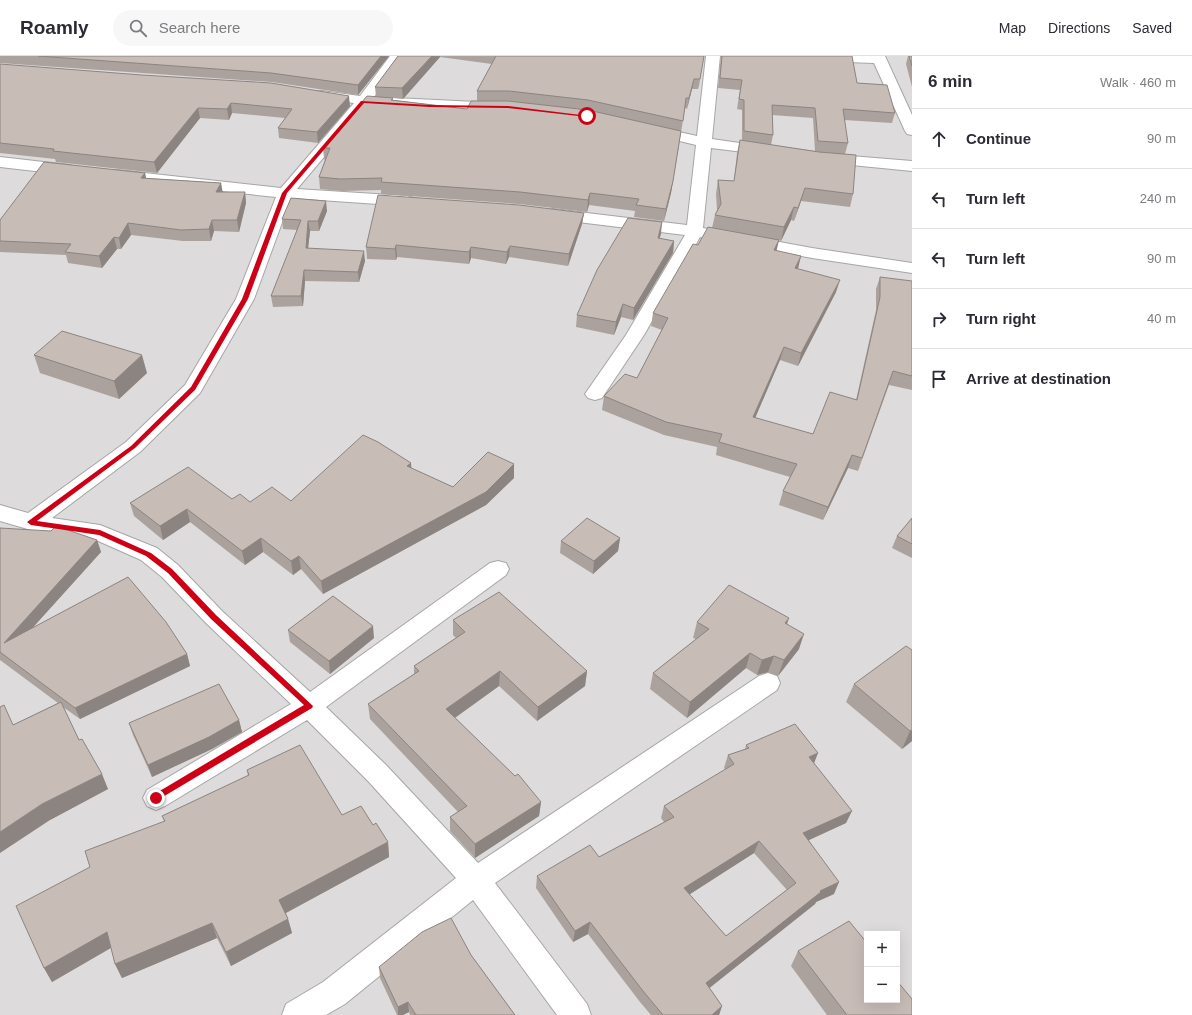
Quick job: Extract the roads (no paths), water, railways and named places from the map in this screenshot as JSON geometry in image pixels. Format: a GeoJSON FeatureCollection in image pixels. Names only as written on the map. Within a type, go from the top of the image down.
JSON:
{"type":"FeatureCollection","features":[{"type":"Feature","properties":{"kind":"street"},"geometry":{"type":"LineString","coordinates":[[31,522],[133,447],[193,388],[245,299],[285,193],[363,102],[397,56]]}},
{"type":"Feature","properties":{"kind":"street"},"geometry":{"type":"LineString","coordinates":[[595,394],[636,335],[695,231],[713,56]]}},
{"type":"Feature","properties":{"kind":"street"},"geometry":{"type":"LineString","coordinates":[[790,56],[879,58],[912,131]]}},
{"type":"Feature","properties":{"kind":"street"},"geometry":{"type":"LineString","coordinates":[[310,93],[363,102],[430,106],[508,107]]}},
{"type":"Feature","properties":{"kind":"street"},"geometry":{"type":"LineString","coordinates":[[641,128],[703,142],[778,152]]}},
{"type":"Feature","properties":{"kind":"street"},"geometry":{"type":"LineString","coordinates":[[816,158],[912,166]]}},
{"type":"Feature","properties":{"kind":"street"},"geometry":{"type":"LineString","coordinates":[[0,162],[83,171]]}},
{"type":"Feature","properties":{"kind":"street"},"geometry":{"type":"LineString","coordinates":[[98,173],[285,193],[425,203]]}},
{"type":"Feature","properties":{"kind":"street"},"geometry":{"type":"LineString","coordinates":[[542,212],[695,231],[812,253],[912,268]]}},
{"type":"Feature","properties":{"kind":"street"},"geometry":{"type":"LineString","coordinates":[[0,513],[31,522],[100,533],[149,554],[170,571],[214,617],[309,706],[377,773],[476,880],[576,1015]]}},
{"type":"Feature","properties":{"kind":"street"},"geometry":{"type":"LineString","coordinates":[[156,798],[309,706],[498,570]]}},
{"type":"Feature","properties":{"kind":"street"},"geometry":{"type":"LineString","coordinates":[[297,1015],[334,994],[476,880],[768,683]]}}]}
